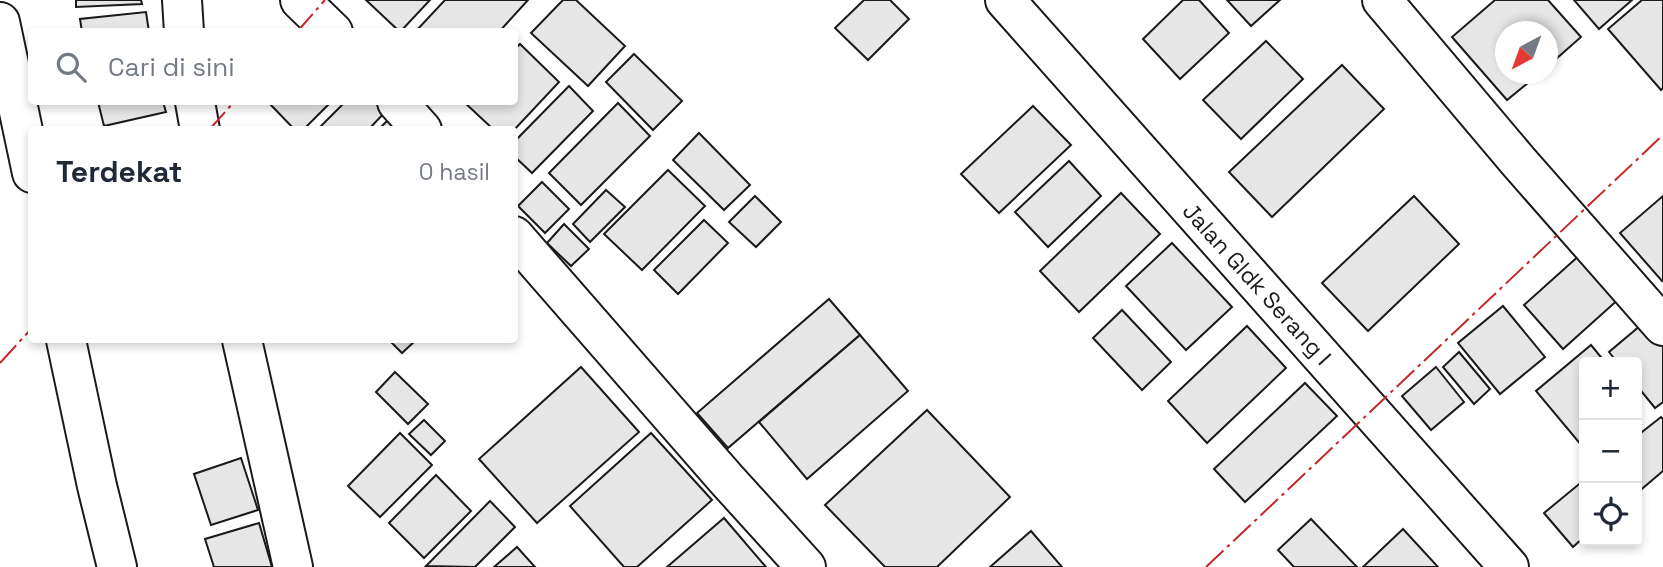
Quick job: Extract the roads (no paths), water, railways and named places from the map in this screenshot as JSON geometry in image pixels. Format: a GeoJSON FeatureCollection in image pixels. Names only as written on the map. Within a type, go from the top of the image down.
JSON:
{"type":"FeatureCollection","features":[{"type":"Feature","properties":{"kind":"street"},"geometry":{"type":"LineString","coordinates":[[182,0],[184,28]]}},
{"type":"Feature","properties":{"kind":"street"},"geometry":{"type":"LineString","coordinates":[[300,0],[329,28]]}},
{"type":"Feature","properties":{"kind":"street","name":"Jalan Gldk Serang I"},"geometry":{"type":"LineString","coordinates":[[1005,0],[1509,567]]}},
{"type":"Feature","properties":{"kind":"street"},"geometry":{"type":"LineString","coordinates":[[1382,0],[1518,161],[1663,326]]}},
{"type":"Feature","properties":{"kind":"street"},"geometry":{"type":"LineString","coordinates":[[0,22],[28,154]]}},
{"type":"Feature","properties":{"kind":"street"},"geometry":{"type":"LineString","coordinates":[[196,105],[199,126]]}},
{"type":"Feature","properties":{"kind":"street"},"geometry":{"type":"LineString","coordinates":[[400,105],[418,126]]}},
{"type":"Feature","properties":{"kind":"street"},"geometry":{"type":"LineString","coordinates":[[518,241],[806,567]]}},
{"type":"Feature","properties":{"kind":"street"},"geometry":{"type":"LineString","coordinates":[[67,343],[117,567]]}},
{"type":"Feature","properties":{"kind":"street"},"geometry":{"type":"LineString","coordinates":[[243,343],[293,567]]}}]}
